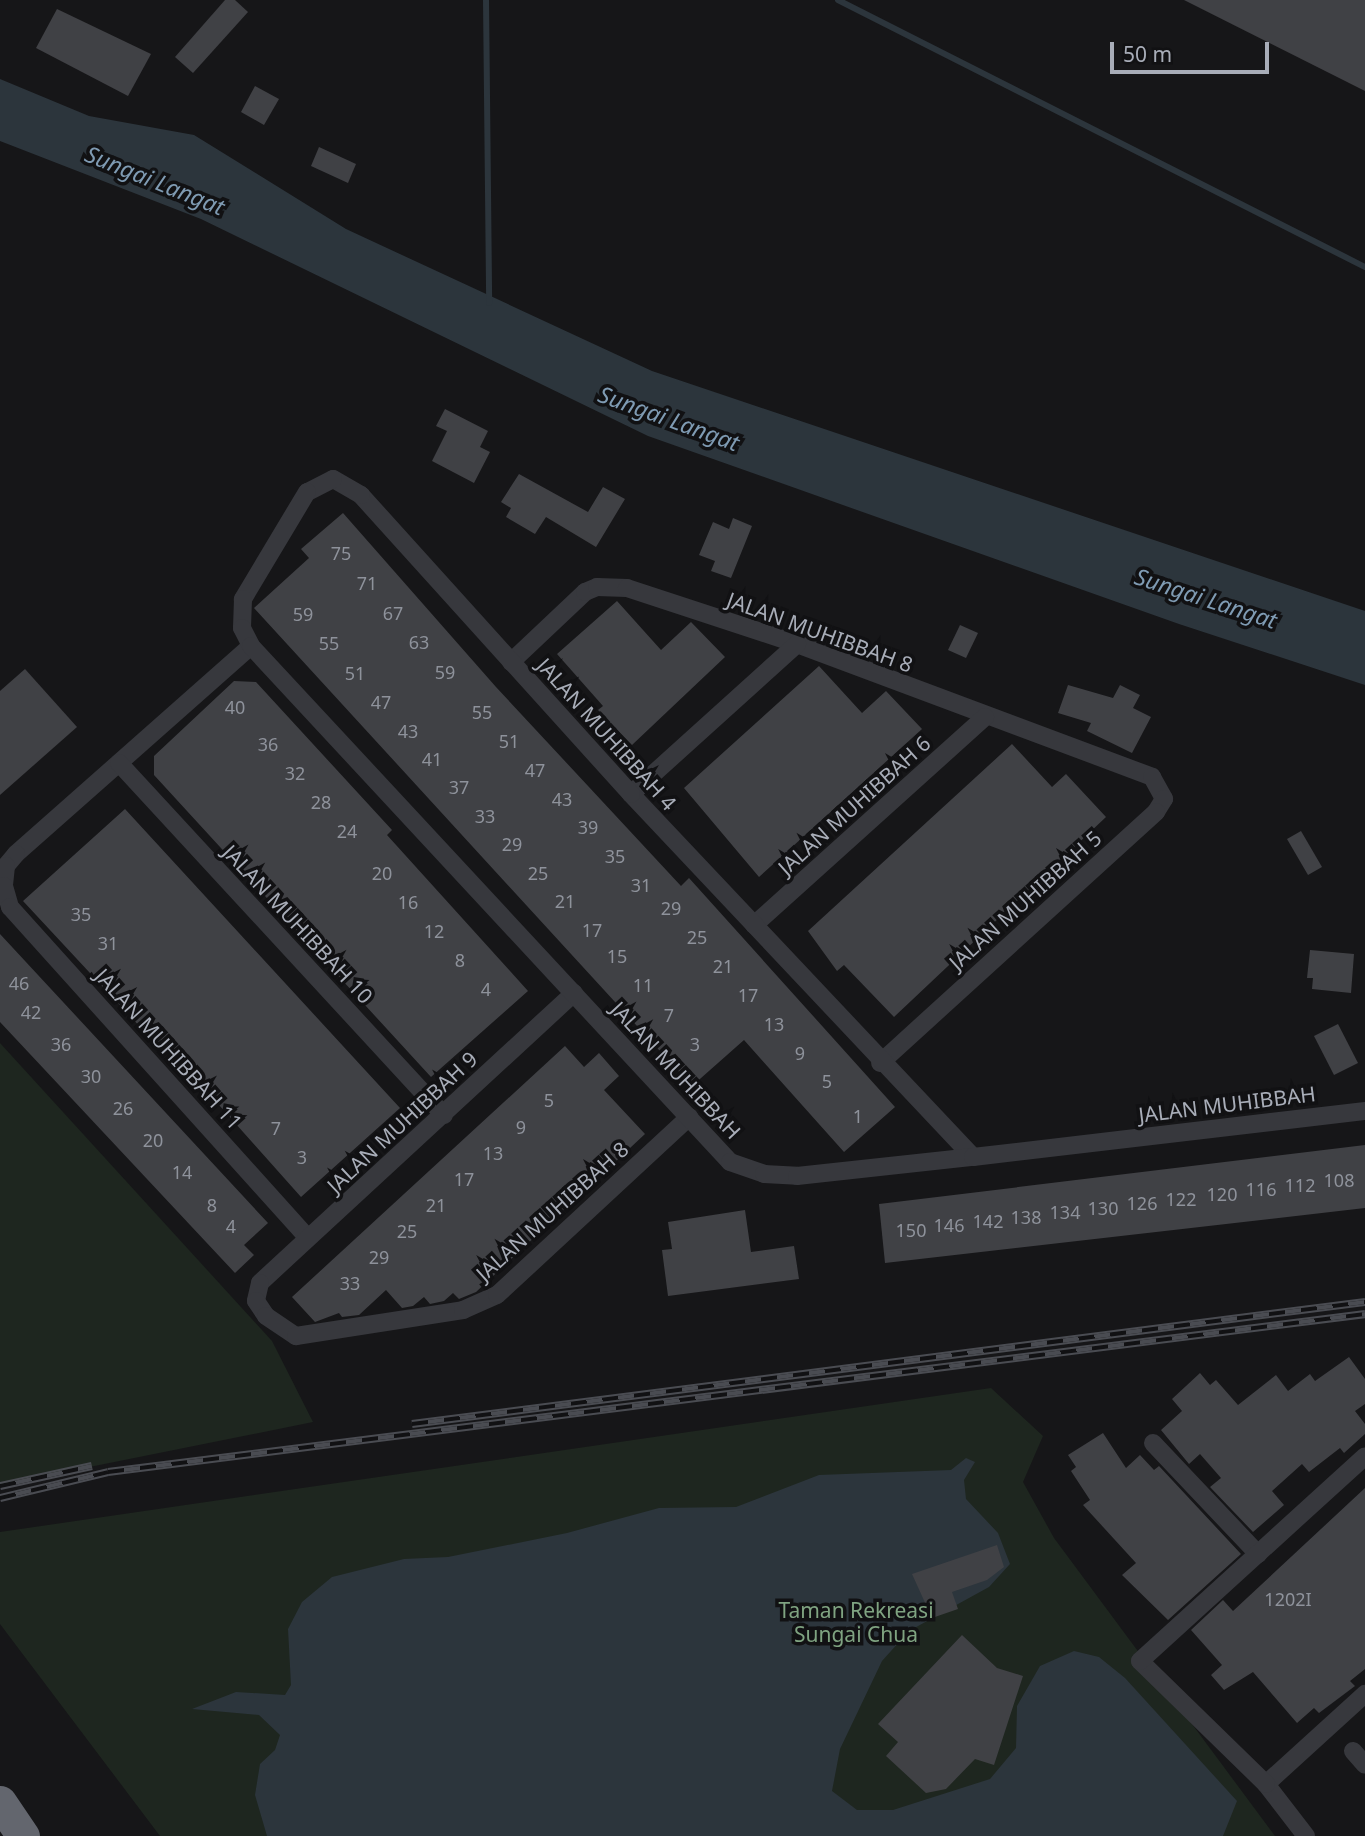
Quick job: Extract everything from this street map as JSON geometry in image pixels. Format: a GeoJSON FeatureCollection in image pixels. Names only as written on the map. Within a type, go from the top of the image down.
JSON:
{"type":"FeatureCollection","features":[{"type":"Feature","properties":{"kind":"highway"},"geometry":{"type":"LineString","coordinates":[[0,1802],[23,1836]]}},
{"type":"Feature","properties":{"kind":"street","name":"JALAN MUHIBBAH 4"},"geometry":{"type":"LineString","coordinates":[[242,628],[243,599],[307,492],[333,479],[361,495],[631,794],[880,1063],[973,1157]]}},
{"type":"Feature","properties":{"kind":"street","name":"JALAN MUHIBBAH 8"},"geometry":{"type":"LineString","coordinates":[[511,662],[585,593],[597,587],[627,589],[797,644],[985,718],[1134,767]]}},
{"type":"Feature","properties":{"kind":"street","name":"JALAN MUHIBBAH"},"geometry":{"type":"LineString","coordinates":[[242,628],[251,646],[730,1162],[764,1174],[797,1176],[1365,1111]]}},
{"type":"Feature","properties":{"kind":"street"},"geometry":{"type":"LineString","coordinates":[[631,794],[797,644]]}},
{"type":"Feature","properties":{"kind":"street"},"geometry":{"type":"LineString","coordinates":[[119,763],[251,646]]}},
{"type":"Feature","properties":{"kind":"street","name":"JALAN MUHIBBAH 6"},"geometry":{"type":"LineString","coordinates":[[754,925],[985,718]]}},
{"type":"Feature","properties":{"kind":"street","name":"JALAN MUHIBBAH 11"},"geometry":{"type":"LineString","coordinates":[[119,763],[6,866],[4,886],[10,907],[308,1238]]}},
{"type":"Feature","properties":{"kind":"street","name":"JALAN MUHIBBAH 10"},"geometry":{"type":"LineString","coordinates":[[119,763],[444,1115]]}},
{"type":"Feature","properties":{"kind":"street","name":"JALAN MUHIBBAH 5"},"geometry":{"type":"LineString","coordinates":[[880,1063],[1156,812],[1164,799],[1160,787],[1134,767]]}},
{"type":"Feature","properties":{"kind":"street","name":"JALAN MUHIBBAH 9"},"geometry":{"type":"LineString","coordinates":[[260,1283],[574,993]]}},
{"type":"Feature","properties":{"kind":"street","name":"JALAN MUHIBBAH 8"},"geometry":{"type":"LineString","coordinates":[[260,1283],[256,1301],[266,1316],[296,1336],[464,1310],[497,1295],[689,1117]]}},
{"type":"Feature","properties":{"kind":"street"},"geometry":{"type":"LineString","coordinates":[[1153,1443],[1258,1554]]}},
{"type":"Feature","properties":{"kind":"street"},"geometry":{"type":"LineString","coordinates":[[1306,1836],[1266,1784],[1140,1661],[1365,1456]]}},
{"type":"Feature","properties":{"kind":"street"},"geometry":{"type":"LineString","coordinates":[[1266,1784],[1365,1694]]}},
{"type":"Feature","properties":{"kind":"street"},"geometry":{"type":"LineString","coordinates":[[1353,1751],[1365,1765]]}},
{"type":"Feature","properties":{"kind":"green space"},"geometry":{"type":"Polygon","coordinates":[[[0,1043],[272,1341],[313,1422],[0,1485],[0,1043]]]}},
{"type":"Feature","properties":{"kind":"green space","name":"Taman Rekreasi Sungai Chua"},"geometry":{"type":"Polygon","coordinates":[[[991,1388],[1043,1436],[1023,1482],[1054,1538],[1275,1836],[160,1836],[0,1624],[0,1532],[991,1388]]]}},
{"type":"Feature","properties":{"kind":"water","name":"Sungai Langat"},"geometry":{"type":"Polygon","coordinates":[[[0,79],[89,116],[194,135],[346,229],[652,371],[1365,611],[1365,685],[1179,624],[648,436],[201,219],[0,141],[0,79]]]}},
{"type":"Feature","properties":{"kind":"water"},"geometry":{"type":"Polygon","coordinates":[[[966,1458],[975,1462],[964,1480],[966,1499],[998,1533],[1010,1564],[989,1587],[909,1631],[882,1661],[840,1749],[832,1791],[857,1810],[893,1810],[990,1779],[1016,1748],[1017,1706],[1040,1666],[1074,1651],[1099,1657],[1125,1678],[1237,1801],[1223,1836],[267,1836],[255,1795],[260,1764],[275,1750],[280,1735],[259,1715],[192,1709],[236,1692],[285,1695],[291,1685],[288,1629],[302,1602],[332,1577],[404,1559],[448,1557],[567,1533],[659,1508],[736,1507],[819,1475],[951,1470],[966,1458]]]}},
{"type":"Feature","properties":{"kind":"building"},"geometry":{"type":"Polygon","coordinates":[[[225,0],[235,0],[248,12],[193,73],[175,57],[225,0]]]}},
{"type":"Feature","properties":{"kind":"building"},"geometry":{"type":"Polygon","coordinates":[[[1184,0],[1365,0],[1365,91],[1184,0]]]}},
{"type":"Feature","properties":{"kind":"building"},"geometry":{"type":"Polygon","coordinates":[[[57,9],[151,54],[128,96],[36,48],[57,9]]]}},
{"type":"Feature","properties":{"kind":"building"},"geometry":{"type":"Polygon","coordinates":[[[255,86],[279,99],[264,125],[241,112],[255,86]]]}},
{"type":"Feature","properties":{"kind":"building"},"geometry":{"type":"Polygon","coordinates":[[[319,147],[356,164],[348,183],[311,166],[319,147]]]}},
{"type":"Feature","properties":{"kind":"building"},"geometry":{"type":"Polygon","coordinates":[[[445,409],[488,431],[480,447],[490,452],[474,483],[432,461],[447,431],[436,426],[445,409]]]}},
{"type":"Feature","properties":{"kind":"building"},"geometry":{"type":"Polygon","coordinates":[[[519,474],[588,512],[603,487],[625,499],[596,547],[546,517],[535,534],[506,517],[511,508],[501,502],[519,474]]]}},
{"type":"Feature","properties":{"kind":"building"},"geometry":{"type":"Polygon","coordinates":[[[343,513],[496,687],[681,886],[689,878],[895,1107],[844,1152],[744,1040],[692,1086],[254,608],[309,558],[301,549],[343,513]]]}},
{"type":"Feature","properties":{"kind":"building"},"geometry":{"type":"Polygon","coordinates":[[[733,518],[752,526],[731,578],[711,571],[715,561],[699,555],[713,522],[729,529],[733,518]]]}},
{"type":"Feature","properties":{"kind":"building"},"geometry":{"type":"Polygon","coordinates":[[[617,601],[661,650],[691,622],[725,657],[632,745],[598,710],[603,706],[557,654],[617,601]]]}},
{"type":"Feature","properties":{"kind":"building"},"geometry":{"type":"Polygon","coordinates":[[[960,625],[978,633],[966,658],[948,650],[960,625]]]}},
{"type":"Feature","properties":{"kind":"building"},"geometry":{"type":"Polygon","coordinates":[[[819,666],[862,713],[886,691],[922,729],[759,877],[684,788],[819,666]]]}},
{"type":"Feature","properties":{"kind":"building"},"geometry":{"type":"Polygon","coordinates":[[[25,669],[77,727],[0,795],[0,691],[25,669]]]}},
{"type":"Feature","properties":{"kind":"building"},"geometry":{"type":"Polygon","coordinates":[[[234,681],[256,682],[392,830],[387,835],[528,991],[431,1077],[154,775],[154,756],[234,681]]]}},
{"type":"Feature","properties":{"kind":"building"},"geometry":{"type":"Polygon","coordinates":[[[1068,685],[1113,698],[1120,685],[1140,695],[1133,708],[1151,717],[1132,753],[1087,731],[1091,723],[1058,713],[1068,685]]]}},
{"type":"Feature","properties":{"kind":"building"},"geometry":{"type":"Polygon","coordinates":[[[1012,744],[1052,787],[1066,774],[1106,817],[894,1017],[844,965],[837,971],[808,931],[1012,744]]]}},
{"type":"Feature","properties":{"kind":"building"},"geometry":{"type":"Polygon","coordinates":[[[125,809],[400,1108],[301,1197],[161,1040],[156,1044],[23,901],[125,809]]]}},
{"type":"Feature","properties":{"kind":"building"},"geometry":{"type":"Polygon","coordinates":[[[1301,831],[1322,867],[1308,875],[1287,839],[1301,831]]]}},
{"type":"Feature","properties":{"kind":"building"},"geometry":{"type":"Polygon","coordinates":[[[0,934],[268,1223],[244,1245],[254,1255],[235,1273],[0,1022],[0,934]]]}},
{"type":"Feature","properties":{"kind":"building"},"geometry":{"type":"Polygon","coordinates":[[[1310,950],[1354,954],[1351,993],[1312,989],[1313,978],[1307,978],[1310,950]]]}},
{"type":"Feature","properties":{"kind":"building"},"geometry":{"type":"Polygon","coordinates":[[[1338,1024],[1358,1063],[1334,1075],[1314,1036],[1338,1024]]]}},
{"type":"Feature","properties":{"kind":"building"},"geometry":{"type":"Polygon","coordinates":[[[565,1046],[584,1067],[599,1053],[619,1076],[604,1090],[645,1134],[476,1292],[459,1299],[453,1293],[444,1301],[430,1304],[424,1297],[413,1306],[402,1308],[386,1290],[359,1315],[342,1317],[339,1313],[315,1322],[292,1297],[565,1046]]]}},
{"type":"Feature","properties":{"kind":"building"},"geometry":{"type":"Polygon","coordinates":[[[1365,1145],[1365,1208],[885,1263],[879,1204],[1365,1145]]]}},
{"type":"Feature","properties":{"kind":"building"},"geometry":{"type":"Polygon","coordinates":[[[745,1210],[751,1252],[794,1246],[799,1279],[668,1296],[662,1250],[672,1249],[668,1222],[745,1210]]]}},
{"type":"Feature","properties":{"kind":"building"},"geometry":{"type":"Polygon","coordinates":[[[1349,1357],[1365,1379],[1365,1404],[1355,1411],[1365,1424],[1365,1434],[1344,1453],[1340,1448],[1309,1472],[1302,1464],[1272,1491],[1284,1505],[1253,1532],[1210,1487],[1221,1478],[1200,1454],[1189,1464],[1161,1430],[1182,1411],[1172,1399],[1200,1373],[1210,1385],[1216,1380],[1238,1405],[1276,1375],[1288,1391],[1310,1374],[1315,1381],[1349,1357]]]}},
{"type":"Feature","properties":{"kind":"building"},"geometry":{"type":"Polygon","coordinates":[[[1103,1433],[1126,1468],[1140,1455],[1154,1470],[1159,1466],[1241,1554],[1168,1620],[1122,1575],[1136,1563],[1083,1505],[1090,1500],[1071,1471],[1076,1467],[1068,1455],[1103,1433]]]}},
{"type":"Feature","properties":{"kind":"building"},"geometry":{"type":"Polygon","coordinates":[[[1365,1488],[1365,1669],[1350,1681],[1355,1686],[1319,1713],[1314,1708],[1297,1723],[1253,1672],[1224,1690],[1211,1675],[1222,1665],[1191,1630],[1223,1600],[1233,1611],[1365,1488]]]}},
{"type":"Feature","properties":{"kind":"building"},"geometry":{"type":"Polygon","coordinates":[[[997,1545],[1004,1567],[987,1580],[952,1592],[958,1609],[932,1618],[912,1574],[997,1545]]]}},
{"type":"Feature","properties":{"kind":"building"},"geometry":{"type":"Polygon","coordinates":[[[962,1635],[997,1668],[1023,1676],[994,1765],[975,1759],[946,1789],[926,1793],[886,1756],[898,1742],[878,1724],[962,1635]]]}},
{"type":"Feature","properties":{"kind":"waterway"},"geometry":{"type":"LineString","coordinates":[[486,0],[489,303]]}},
{"type":"Feature","properties":{"kind":"waterway"},"geometry":{"type":"LineString","coordinates":[[838,0],[1365,267]]}},
{"type":"Feature","properties":{"kind":"railway"},"geometry":{"type":"LineString","coordinates":[[412,1424],[1365,1302]]}},
{"type":"Feature","properties":{"kind":"railway"},"geometry":{"type":"LineString","coordinates":[[0,1498],[108,1472],[1365,1314]]}},
{"type":"Feature","properties":{"kind":"railway"},"geometry":{"type":"LineString","coordinates":[[0,1486],[92,1466]]}}]}
